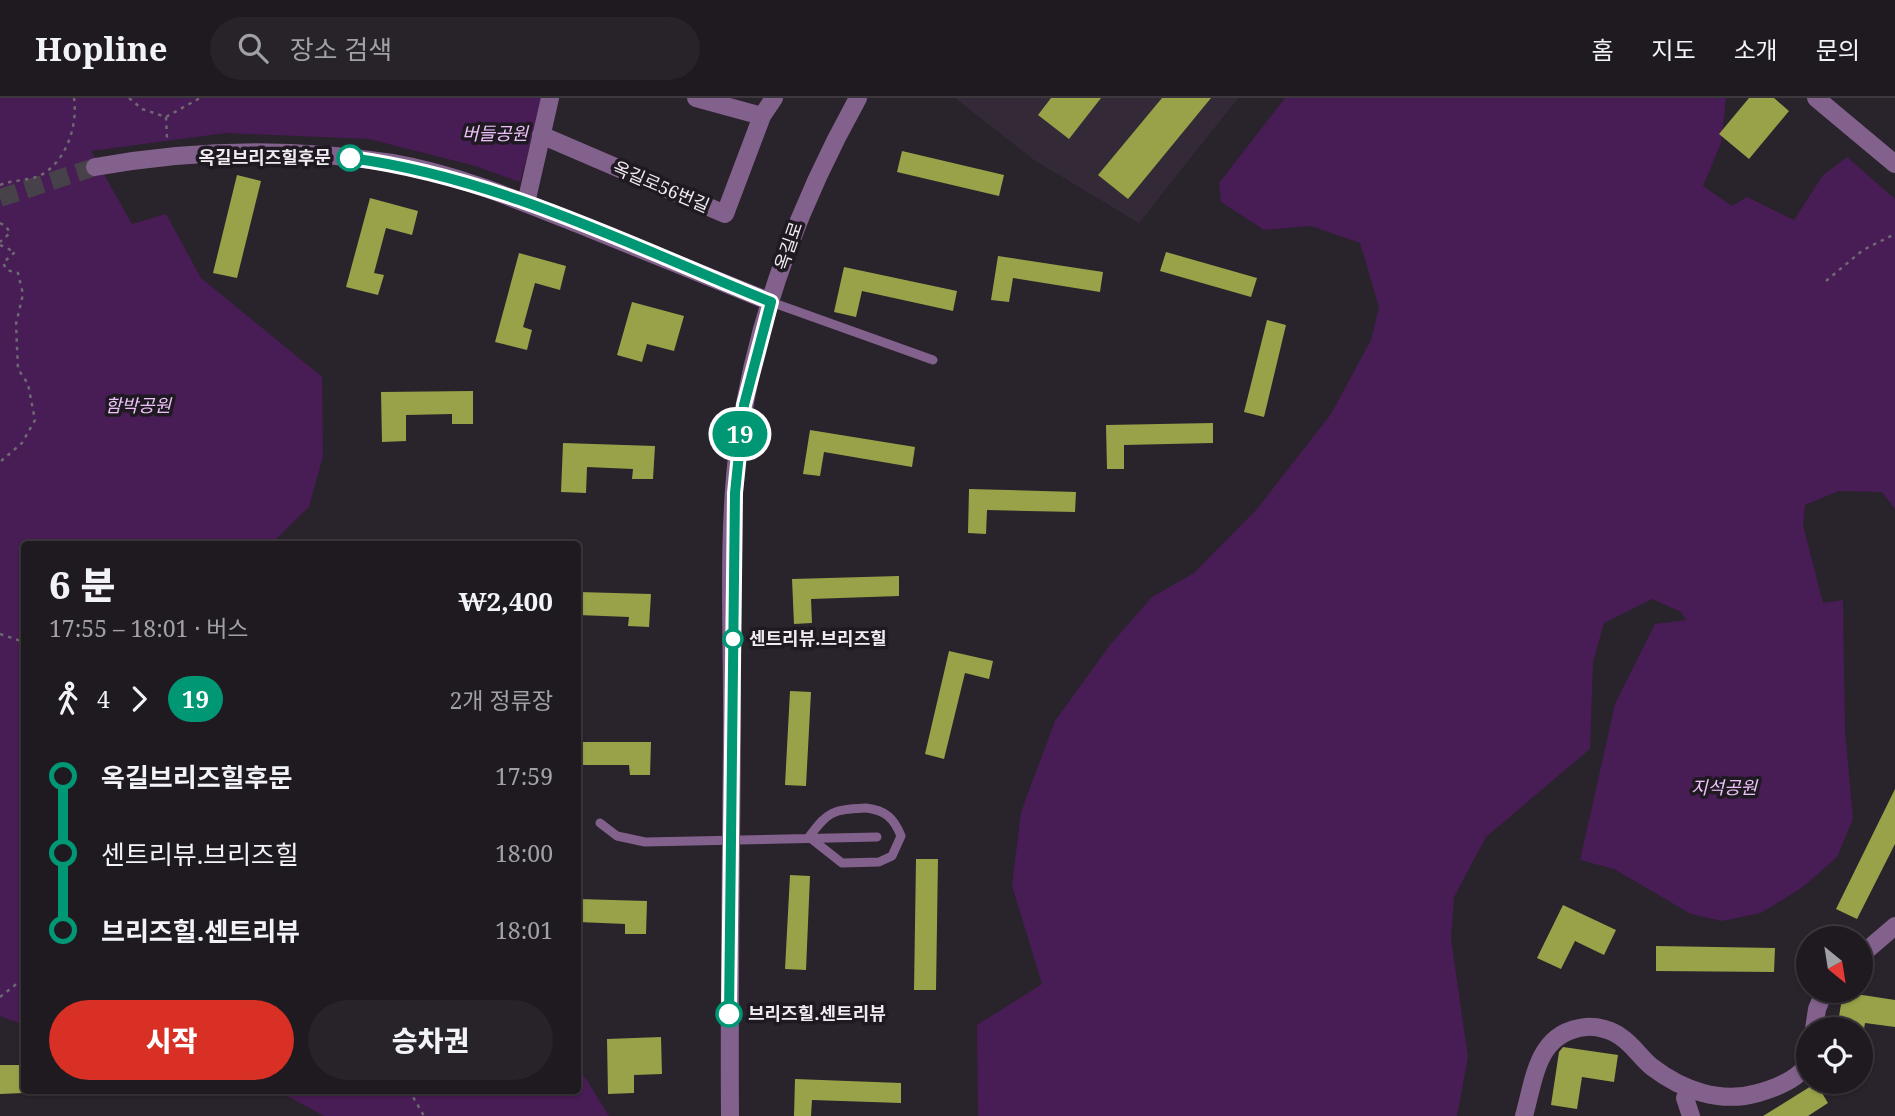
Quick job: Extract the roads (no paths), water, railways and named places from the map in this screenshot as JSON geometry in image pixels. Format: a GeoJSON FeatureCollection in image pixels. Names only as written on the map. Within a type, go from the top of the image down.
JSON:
{"type":"FeatureCollection","features":[{"type":"Feature","properties":{"kind":"street"},"geometry":{"type":"LineString","coordinates":[[526,203],[550,98]]}},
{"type":"Feature","properties":{"kind":"street"},"geometry":{"type":"LineString","coordinates":[[696,98],[762,116],[774,98]]}},
{"type":"Feature","properties":{"kind":"street","name":"옥길로"},"geometry":{"type":"LineString","coordinates":[[730,1116],[733,542],[739,443],[752,367],[809,191],[858,98]]}},
{"type":"Feature","properties":{"kind":"street"},"geometry":{"type":"LineString","coordinates":[[1816,98],[1895,164]]}},
{"type":"Feature","properties":{"kind":"street","name":"옥길로56번길"},"geometry":{"type":"LineString","coordinates":[[541,135],[725,214],[762,116]]}},
{"type":"Feature","properties":{"kind":"street"},"geometry":{"type":"LineString","coordinates":[[95,167],[198,153],[258,152],[331,156],[394,164],[473,184],[526,203],[771,302]]}},
{"type":"Feature","properties":{"kind":"street"},"geometry":{"type":"LineString","coordinates":[[1873,945],[1895,926]]}},
{"type":"Feature","properties":{"kind":"street"},"geometry":{"type":"LineString","coordinates":[[1524,1116],[1542,1055],[1551,1040],[1576,1028],[1592,1026],[1620,1035],[1650,1066],[1678,1084],[1718,1096],[1746,1097],[1796,1076]]}},
{"type":"Feature","properties":{"kind":"street"},"geometry":{"type":"LineString","coordinates":[[1685,1098],[1691,1116]]}},
{"type":"Feature","properties":{"kind":"lane"},"geometry":{"type":"LineString","coordinates":[[771,302],[933,360]]}},
{"type":"Feature","properties":{"kind":"lane"},"geometry":{"type":"LineString","coordinates":[[866,808],[888,814],[901,836],[892,856],[879,862],[856,863],[842,863],[831,857],[809,837],[825,815],[837,810],[866,808]]}},
{"type":"Feature","properties":{"kind":"lane"},"geometry":{"type":"LineString","coordinates":[[600,823],[617,836],[632,841],[877,837]]}},
{"type":"Feature","properties":{"kind":"tunnel"},"geometry":{"type":"LineString","coordinates":[[0,198],[95,167]]}},
{"type":"Feature","properties":{"kind":"place","name":"옥길브리즈힐후문"},"geometry":{"type":"Point","coordinates":[350,158]}},
{"type":"Feature","properties":{"kind":"place","name":"센트리뷰.브리즈힐"},"geometry":{"type":"Point","coordinates":[733,639]}},
{"type":"Feature","properties":{"kind":"place","name":"브리즈힐.센트리뷰"},"geometry":{"type":"Point","coordinates":[729,1014]}},
{"type":"Feature","properties":{"kind":"park label","name":"버들공원"},"geometry":{"type":"Point","coordinates":[495,134]}},
{"type":"Feature","properties":{"kind":"park label","name":"함박공원"},"geometry":{"type":"Point","coordinates":[138,406]}},
{"type":"Feature","properties":{"kind":"park label","name":"지석공원"},"geometry":{"type":"Point","coordinates":[1724,788]}}]}
